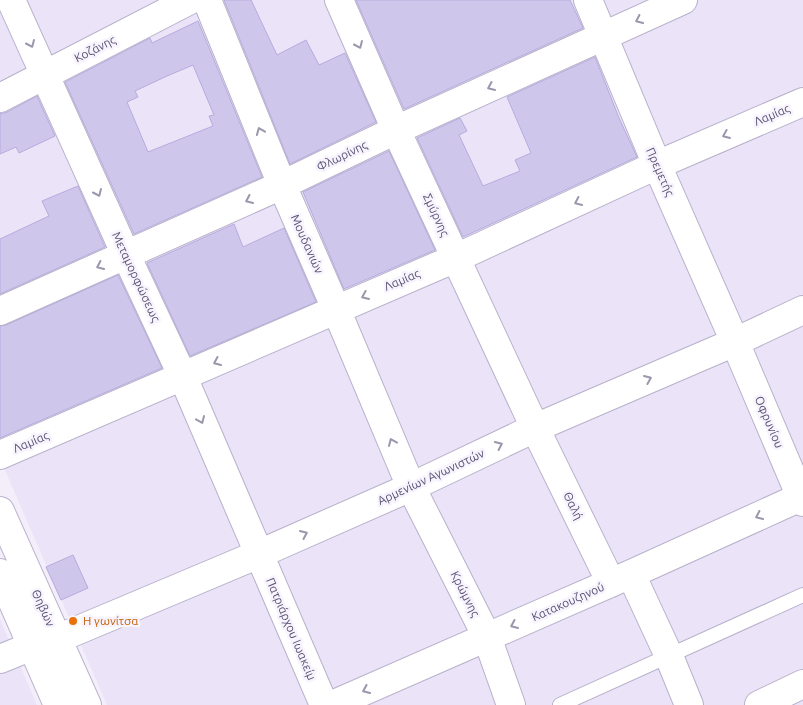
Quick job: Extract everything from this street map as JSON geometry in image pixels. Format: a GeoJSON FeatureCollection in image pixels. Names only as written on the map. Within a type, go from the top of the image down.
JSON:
{"type":"FeatureCollection","features":[{"type":"Feature","properties":{"kind":"street","name":"Μεταμορφώσεως"},"geometry":{"type":"LineString","coordinates":[[11,0],[182,377],[259,554]]}},
{"type":"Feature","properties":{"kind":"street","name":"Κοζάνης"},"geometry":{"type":"LineString","coordinates":[[0,98],[190,0]]}},
{"type":"Feature","properties":{"kind":"street","name":"Μουδανιών"},"geometry":{"type":"LineString","coordinates":[[207,0],[282,185],[410,487]]}},
{"type":"Feature","properties":{"kind":"street","name":"Σμύρνης"},"geometry":{"type":"LineString","coordinates":[[339,0],[396,130],[535,428]]}},
{"type":"Feature","properties":{"kind":"street","name":"Πρεμετής"},"geometry":{"type":"LineString","coordinates":[[588,0],[657,165],[735,342]]}},
{"type":"Feature","properties":{"kind":"street","name":"Φλωρίνης"},"geometry":{"type":"LineString","coordinates":[[0,311],[282,185],[396,130],[684,0]]}},
{"type":"Feature","properties":{"kind":"street","name":"Λαμίας"},"geometry":{"type":"LineString","coordinates":[[0,455],[456,258],[657,165],[803,102]]}},
{"type":"Feature","properties":{"kind":"street","name":"Αρμενίων Αγωνιστών"},"geometry":{"type":"LineString","coordinates":[[0,658],[45,642],[259,554],[410,487],[535,428],[735,342],[803,310]]}},
{"type":"Feature","properties":{"kind":"street","name":"Οφρυνίου"},"geometry":{"type":"LineString","coordinates":[[735,342],[802,498]]}},
{"type":"Feature","properties":{"kind":"street","name":"Θαλή"},"geometry":{"type":"LineString","coordinates":[[535,428],[621,579],[669,656],[689,705]]}},
{"type":"Feature","properties":{"kind":"street","name":"Κρώμνης"},"geometry":{"type":"LineString","coordinates":[[410,487],[487,637],[511,705]]}},
{"type":"Feature","properties":{"kind":"street","name":"Κατακουζηνού"},"geometry":{"type":"LineString","coordinates":[[332,705],[802,498]]}},
{"type":"Feature","properties":{"kind":"street","name":"Θηβών"},"geometry":{"type":"LineString","coordinates":[[0,511],[45,642],[58,705]]}},
{"type":"Feature","properties":{"kind":"street","name":"Πατριάρχου Ιωακείμ"},"geometry":{"type":"LineString","coordinates":[[259,554],[324,705]]}},
{"type":"Feature","properties":{"kind":"street","name":"Θηβών"},"geometry":{"type":"LineString","coordinates":[[0,573],[86,705]]}},
{"type":"Feature","properties":{"kind":"street"},"geometry":{"type":"LineString","coordinates":[[758,705],[803,684]]}},
{"type":"Feature","properties":{"kind":"lane"},"geometry":{"type":"LineString","coordinates":[[560,705],[803,595]]}},
{"type":"Feature","properties":{"kind":"shaded area"},"geometry":{"type":"Polygon","coordinates":[[[0,0],[189,0],[0,90],[0,0]]]}},
{"type":"Feature","properties":{"kind":"shaded area"},"geometry":{"type":"Polygon","coordinates":[[[218,0],[803,0],[803,705],[107,705],[0,459],[0,109],[218,0]]]}},
{"type":"Feature","properties":{"kind":"shaded area"},"geometry":{"type":"Polygon","coordinates":[[[0,619],[37,705],[0,705],[0,619]]]}},
{"type":"Feature","properties":{"kind":"building"},"geometry":{"type":"Polygon","coordinates":[[[224,0],[251,0],[277,55],[306,40],[319,65],[345,53],[376,122],[290,164],[224,0]]]}},
{"type":"Feature","properties":{"kind":"building"},"geometry":{"type":"Polygon","coordinates":[[[356,0],[570,0],[583,28],[404,109],[356,0]]]}},
{"type":"Feature","properties":{"kind":"building"},"geometry":{"type":"Polygon","coordinates":[[[198,21],[262,177],[134,234],[65,82],[150,38],[152,43],[198,21]],[[193,65],[135,91],[138,97],[127,102],[148,152],[213,126],[209,116],[214,115],[193,65]]]}},
{"type":"Feature","properties":{"kind":"building"},"geometry":{"type":"Polygon","coordinates":[[[595,57],[637,157],[463,237],[417,138],[460,118],[467,131],[459,135],[483,186],[520,171],[515,160],[531,153],[507,97],[595,57]]]}},
{"type":"Feature","properties":{"kind":"building"},"geometry":{"type":"Polygon","coordinates":[[[37,96],[55,136],[19,153],[16,147],[0,154],[0,114],[37,96]]]}},
{"type":"Feature","properties":{"kind":"building"},"geometry":{"type":"Polygon","coordinates":[[[389,151],[435,250],[344,289],[303,192],[389,151]]]}},
{"type":"Feature","properties":{"kind":"building"},"geometry":{"type":"Polygon","coordinates":[[[78,186],[105,247],[0,294],[0,239],[49,216],[42,201],[78,186]]]}},
{"type":"Feature","properties":{"kind":"building"},"geometry":{"type":"Polygon","coordinates":[[[234,224],[243,247],[284,228],[316,302],[190,356],[147,263],[234,224]]]}},
{"type":"Feature","properties":{"kind":"building"},"geometry":{"type":"Polygon","coordinates":[[[118,275],[162,368],[0,438],[0,326],[118,275]]]}},
{"type":"Feature","properties":{"kind":"building"},"geometry":{"type":"Polygon","coordinates":[[[73,555],[88,588],[61,600],[46,567],[73,555]]]}},
{"type":"Feature","properties":{"kind":"place","name":"Η γωνίτσα"},"geometry":{"type":"Point","coordinates":[73,621]}}]}
